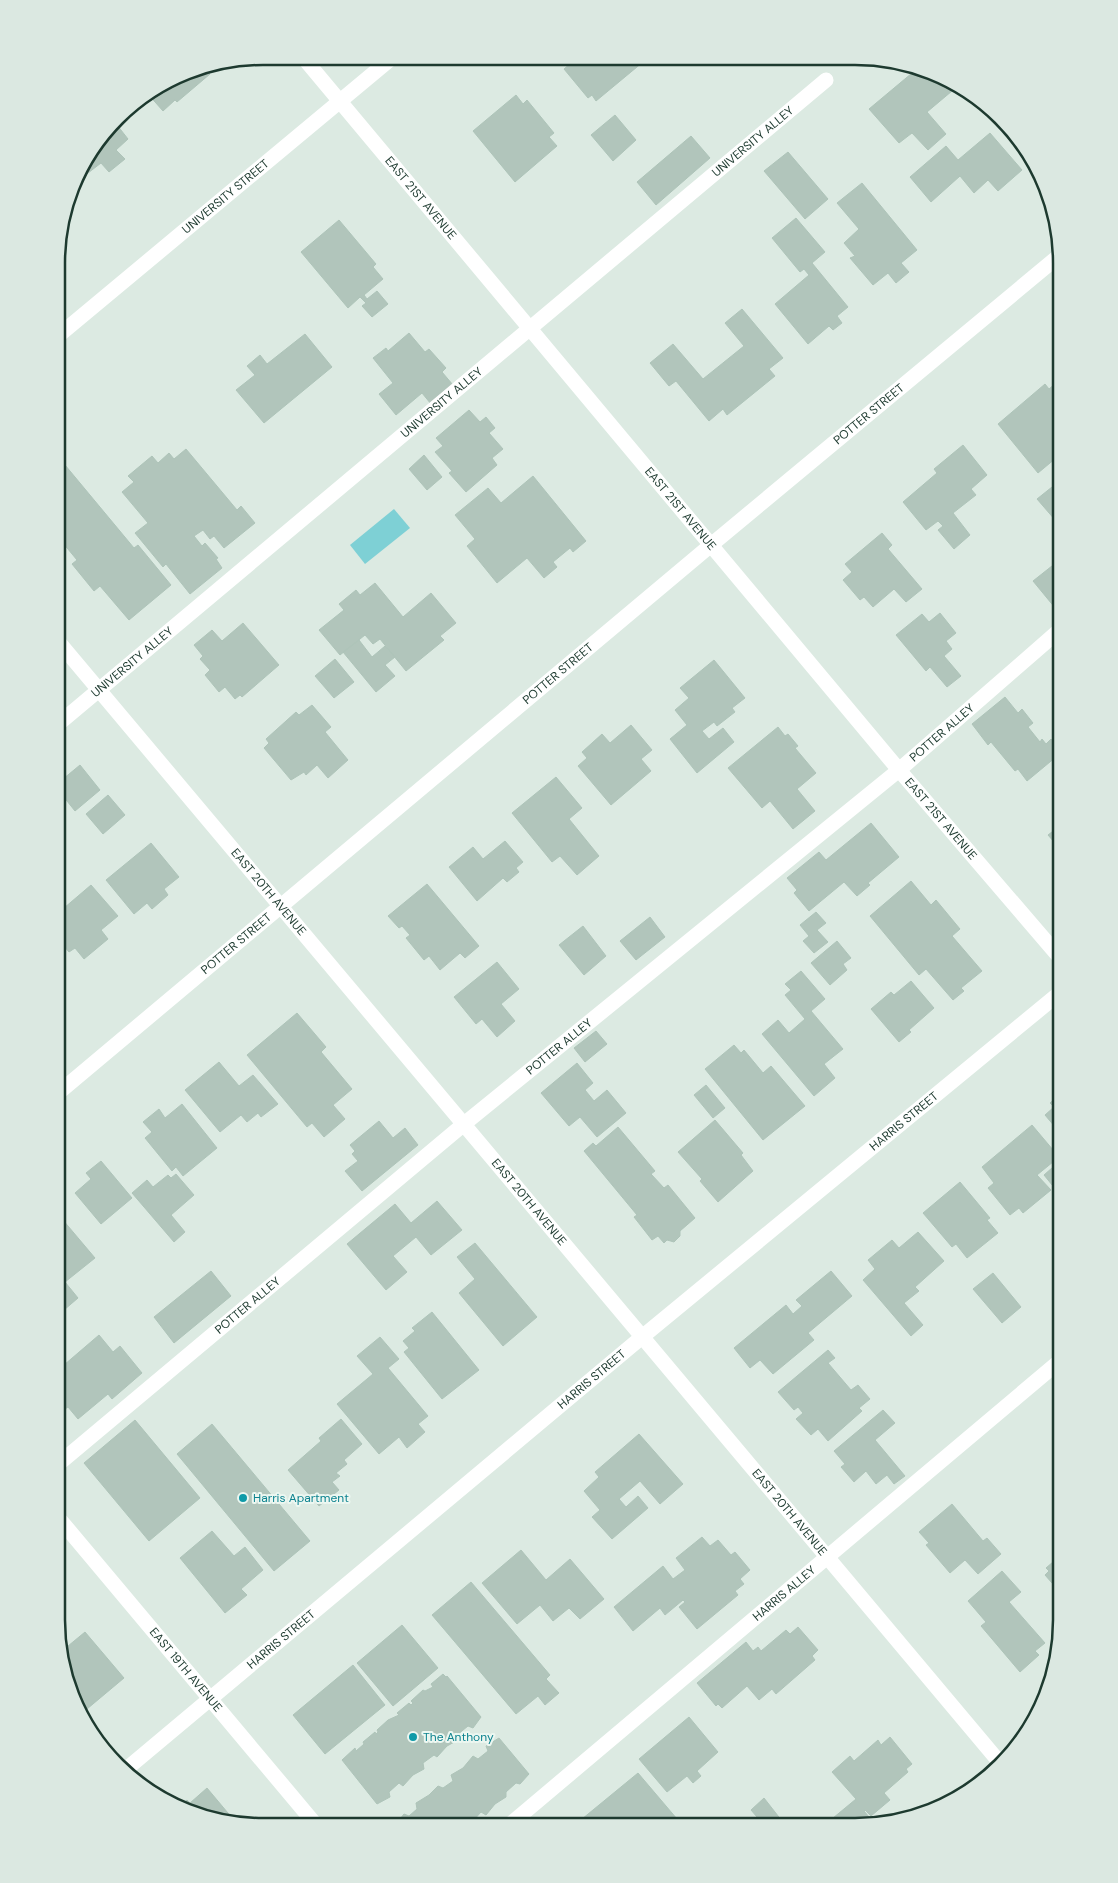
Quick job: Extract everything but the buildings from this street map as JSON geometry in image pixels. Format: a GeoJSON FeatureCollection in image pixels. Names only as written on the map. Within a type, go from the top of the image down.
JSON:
{"type":"FeatureCollection","features":[{"type":"Feature","properties":{"kind":"street","name":"EAST 21ST AVENUE"},"geometry":{"type":"LineString","coordinates":[[310,65],[900,770],[1053,949]]}},
{"type":"Feature","properties":{"kind":"street","name":"UNIVERSITY STREET"},"geometry":{"type":"LineString","coordinates":[[65,330],[383,65]]}},
{"type":"Feature","properties":{"kind":"street","name":"UNIVERSITY ALLEY"},"geometry":{"type":"LineString","coordinates":[[65,718],[826,80]]}},
{"type":"Feature","properties":{"kind":"street","name":"POTTER STREET"},"geometry":{"type":"LineString","coordinates":[[65,1087],[1053,261]]}},
{"type":"Feature","properties":{"kind":"street","name":"POTTER ALLEY"},"geometry":{"type":"LineString","coordinates":[[65,1458],[464,1124],[900,770],[1053,636]]}},
{"type":"Feature","properties":{"kind":"street","name":"EAST 20TH AVENUE"},"geometry":{"type":"LineString","coordinates":[[65,649],[996,1759]]}},
{"type":"Feature","properties":{"kind":"street","name":"HARRIS STREET"},"geometry":{"type":"LineString","coordinates":[[129,1766],[642,1337],[1053,998]]}},
{"type":"Feature","properties":{"kind":"street","name":"HARRIS ALLEY"},"geometry":{"type":"LineString","coordinates":[[517,1818],[1053,1367]]}},
{"type":"Feature","properties":{"kind":"street","name":"EAST 19TH AVENUE"},"geometry":{"type":"LineString","coordinates":[[65,1526],[310,1818]]}},
{"type":"Feature","properties":{"kind":"water"},"geometry":{"type":"Polygon","coordinates":[[[394,509],[410,528],[365,564],[350,545],[394,509]]]}},
{"type":"Feature","properties":{"kind":"place","name":"Harris Apartment"},"geometry":{"type":"Point","coordinates":[243,1498]}},
{"type":"Feature","properties":{"kind":"place","name":"The Anthony"},"geometry":{"type":"Point","coordinates":[413,1737]}}]}
